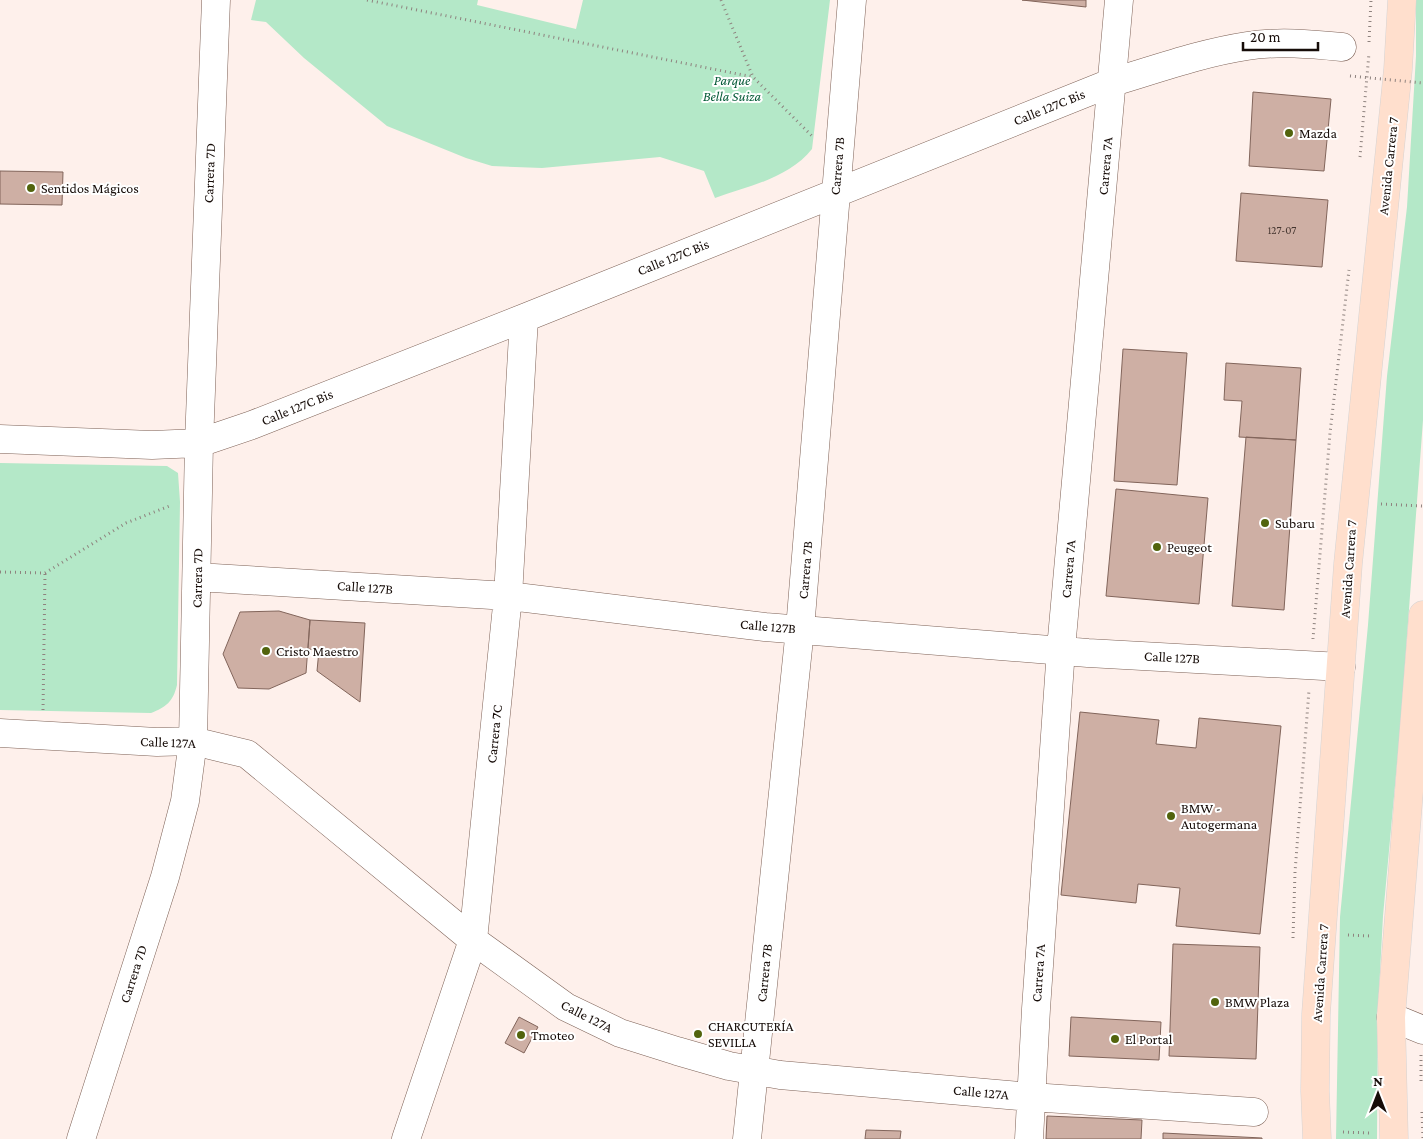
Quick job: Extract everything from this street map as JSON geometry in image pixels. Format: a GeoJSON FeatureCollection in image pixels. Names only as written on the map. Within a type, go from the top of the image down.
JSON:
{"type":"FeatureCollection","features":[{"type":"Feature","properties":{"kind":"main road","name":"Avenida Carrera 7"},"geometry":{"type":"LineString","coordinates":[[1317,1135],[1314,1091],[1316,1033],[1352,503],[1398,69],[1402,0]]}},
{"type":"Feature","properties":{"kind":"main road"},"geometry":{"type":"LineString","coordinates":[[1393,1136],[1391,1017],[1423,624]]}},
{"type":"Feature","properties":{"kind":"street","name":"Carrera 7D"},"geometry":{"type":"LineString","coordinates":[[81,1139],[165,877],[185,801],[193,740],[199,443],[216,0]]}},
{"type":"Feature","properties":{"kind":"street","name":"Carrera 7B"},"geometry":{"type":"LineString","coordinates":[[747,1139],[800,630],[852,0]]}},
{"type":"Feature","properties":{"kind":"street","name":"Carrera 7A"},"geometry":{"type":"LineString","coordinates":[[1029,1139],[1061,649],[1119,0]]}},
{"type":"Feature","properties":{"kind":"street","name":"Calle 127C Bis"},"geometry":{"type":"LineString","coordinates":[[0,439],[152,445],[199,443],[261,422],[1113,82],[1195,58],[1248,46],[1307,44],[1342,47]]}},
{"type":"Feature","properties":{"kind":"street","name":"Carrera 7C"},"geometry":{"type":"LineString","coordinates":[[406,1139],[473,940],[508,596],[524,318]]}},
{"type":"Feature","properties":{"kind":"street","name":"Calle 127B"},"geometry":{"type":"LineString","coordinates":[[196,577],[508,596],[800,630],[1088,652],[1340,667]]}},
{"type":"Feature","properties":{"kind":"street","name":"Calle 127A"},"geometry":{"type":"LineString","coordinates":[[0,733],[157,742],[193,740],[247,754],[473,940],[566,1008],[620,1033],[728,1066],[754,1071],[1031,1097],[1254,1112]]}},
{"type":"Feature","properties":{"kind":"street"},"geometry":{"type":"LineString","coordinates":[[1391,1017],[1423,1030]]}},
{"type":"Feature","properties":{"kind":"path"},"geometry":{"type":"LineString","coordinates":[[367,0],[753,78]]}},
{"type":"Feature","properties":{"kind":"path"},"geometry":{"type":"LineString","coordinates":[[721,0],[753,78],[814,139]]}},
{"type":"Feature","properties":{"kind":"path"},"geometry":{"type":"LineString","coordinates":[[1360,162],[1371,0]]}},
{"type":"Feature","properties":{"kind":"path"},"geometry":{"type":"LineString","coordinates":[[1350,76],[1423,83]]}},
{"type":"Feature","properties":{"kind":"path"},"geometry":{"type":"LineString","coordinates":[[1311,664],[1330,433],[1349,268]]}},
{"type":"Feature","properties":{"kind":"path"},"geometry":{"type":"LineString","coordinates":[[0,572],[45,573],[126,523],[180,502]]}},
{"type":"Feature","properties":{"kind":"path"},"geometry":{"type":"LineString","coordinates":[[1352,503],[1423,506]]}},
{"type":"Feature","properties":{"kind":"path"},"geometry":{"type":"LineString","coordinates":[[43,711],[45,573]]}},
{"type":"Feature","properties":{"kind":"path"},"geometry":{"type":"LineString","coordinates":[[1322,935],[1397,936]]}},
{"type":"Feature","properties":{"kind":"path"},"geometry":{"type":"LineString","coordinates":[[1317,1135],[1393,1136]]}},
{"type":"Feature","properties":{"kind":"green space","name":"Parque Bella Suiza"},"geometry":{"type":"Polygon","coordinates":[[[256,0],[478,0],[477,5],[576,29],[583,0],[830,0],[812,149],[803,159],[780,174],[755,185],[715,198],[704,171],[660,157],[542,168],[492,166],[466,158],[387,126],[304,58],[266,22],[251,20],[256,0]]]}},
{"type":"Feature","properties":{"kind":"green space"},"geometry":{"type":"Polygon","coordinates":[[[1416,0],[1423,0],[1423,420],[1400,731],[1383,916],[1378,1010],[1377,1139],[1336,1139],[1340,917],[1368,625],[1387,376],[1407,207],[1416,56],[1416,0]]]}},
{"type":"Feature","properties":{"kind":"green space"},"geometry":{"type":"Polygon","coordinates":[[[0,463],[167,466],[178,473],[180,502],[177,685],[171,700],[165,706],[151,713],[0,710],[0,463]]]}},
{"type":"Feature","properties":{"kind":"building"},"geometry":{"type":"Polygon","coordinates":[[[1022,0],[1086,0],[1086,7],[1022,0]]]}},
{"type":"Feature","properties":{"kind":"building","name":"Mazda"},"geometry":{"type":"Polygon","coordinates":[[[1253,92],[1331,99],[1324,171],[1249,166],[1253,92]]]}},
{"type":"Feature","properties":{"kind":"building","name":"Sentidos Mágicos"},"geometry":{"type":"Polygon","coordinates":[[[0,171],[63,172],[62,205],[0,204],[0,171]]]}},
{"type":"Feature","properties":{"kind":"building"},"geometry":{"type":"Polygon","coordinates":[[[1241,193],[1328,200],[1322,267],[1236,261],[1241,193]]]}},
{"type":"Feature","properties":{"kind":"building"},"geometry":{"type":"Polygon","coordinates":[[[1123,349],[1187,353],[1177,485],[1114,481],[1123,349]]]}},
{"type":"Feature","properties":{"kind":"building"},"geometry":{"type":"Polygon","coordinates":[[[1226,363],[1301,368],[1296,440],[1239,437],[1242,401],[1224,400],[1226,363]]]}},
{"type":"Feature","properties":{"kind":"building","name":"Subaru"},"geometry":{"type":"Polygon","coordinates":[[[1246,437],[1296,440],[1284,610],[1232,606],[1246,437]]]}},
{"type":"Feature","properties":{"kind":"building","name":"Peugeot"},"geometry":{"type":"Polygon","coordinates":[[[1116,489],[1208,498],[1199,604],[1106,596],[1116,489]]]}},
{"type":"Feature","properties":{"kind":"building","name":"Cristo Maestro"},"geometry":{"type":"Polygon","coordinates":[[[279,611],[310,620],[306,673],[269,689],[238,688],[223,654],[240,612],[279,611]]]}},
{"type":"Feature","properties":{"kind":"building"},"geometry":{"type":"Polygon","coordinates":[[[310,620],[365,623],[360,702],[317,671],[319,650],[308,649],[310,620]]]}},
{"type":"Feature","properties":{"kind":"building","name":"BMW - Autogermana"},"geometry":{"type":"Polygon","coordinates":[[[1080,712],[1159,720],[1156,744],[1196,748],[1199,718],[1281,726],[1260,934],[1176,926],[1180,888],[1138,884],[1136,903],[1061,895],[1080,712]]]}},
{"type":"Feature","properties":{"kind":"building","name":"BMW Plaza"},"geometry":{"type":"Polygon","coordinates":[[[1173,944],[1260,947],[1256,1059],[1169,1056],[1173,944]]]}},
{"type":"Feature","properties":{"kind":"building","name":"Tmoteo"},"geometry":{"type":"Polygon","coordinates":[[[519,1017],[538,1027],[524,1053],[505,1043],[519,1017]]]}},
{"type":"Feature","properties":{"kind":"building","name":"El Portal"},"geometry":{"type":"Polygon","coordinates":[[[1071,1017],[1161,1022],[1159,1060],[1069,1056],[1071,1017]]]}},
{"type":"Feature","properties":{"kind":"building"},"geometry":{"type":"Polygon","coordinates":[[[1047,1116],[1142,1120],[1141,1139],[1046,1139],[1047,1116]]]}},
{"type":"Feature","properties":{"kind":"building"},"geometry":{"type":"Polygon","coordinates":[[[866,1130],[901,1131],[900,1139],[865,1139],[866,1130]]]}},
{"type":"Feature","properties":{"kind":"building"},"geometry":{"type":"Polygon","coordinates":[[[1163,1133],[1262,1138],[1262,1139],[1163,1139],[1163,1133]]]}},
{"type":"Feature","properties":{"kind":"place","name":"Mazda"},"geometry":{"type":"Point","coordinates":[1289,133]}},
{"type":"Feature","properties":{"kind":"place","name":"Sentidos Mágicos"},"geometry":{"type":"Point","coordinates":[31,188]}},
{"type":"Feature","properties":{"kind":"place","name":"Subaru"},"geometry":{"type":"Point","coordinates":[1265,523]}},
{"type":"Feature","properties":{"kind":"place","name":"Peugeot"},"geometry":{"type":"Point","coordinates":[1157,547]}},
{"type":"Feature","properties":{"kind":"place","name":"Cristo Maestro"},"geometry":{"type":"Point","coordinates":[266,651]}},
{"type":"Feature","properties":{"kind":"place","name":"BMW - Autogermana"},"geometry":{"type":"Point","coordinates":[1171,816]}},
{"type":"Feature","properties":{"kind":"place","name":"BMW Plaza"},"geometry":{"type":"Point","coordinates":[1215,1002]}},
{"type":"Feature","properties":{"kind":"place","name":"CHARCUTERÍA SEVILLA"},"geometry":{"type":"Point","coordinates":[698,1034]}},
{"type":"Feature","properties":{"kind":"place","name":"Tmoteo"},"geometry":{"type":"Point","coordinates":[521,1035]}},
{"type":"Feature","properties":{"kind":"place","name":"El Portal"},"geometry":{"type":"Point","coordinates":[1115,1039]}}]}
